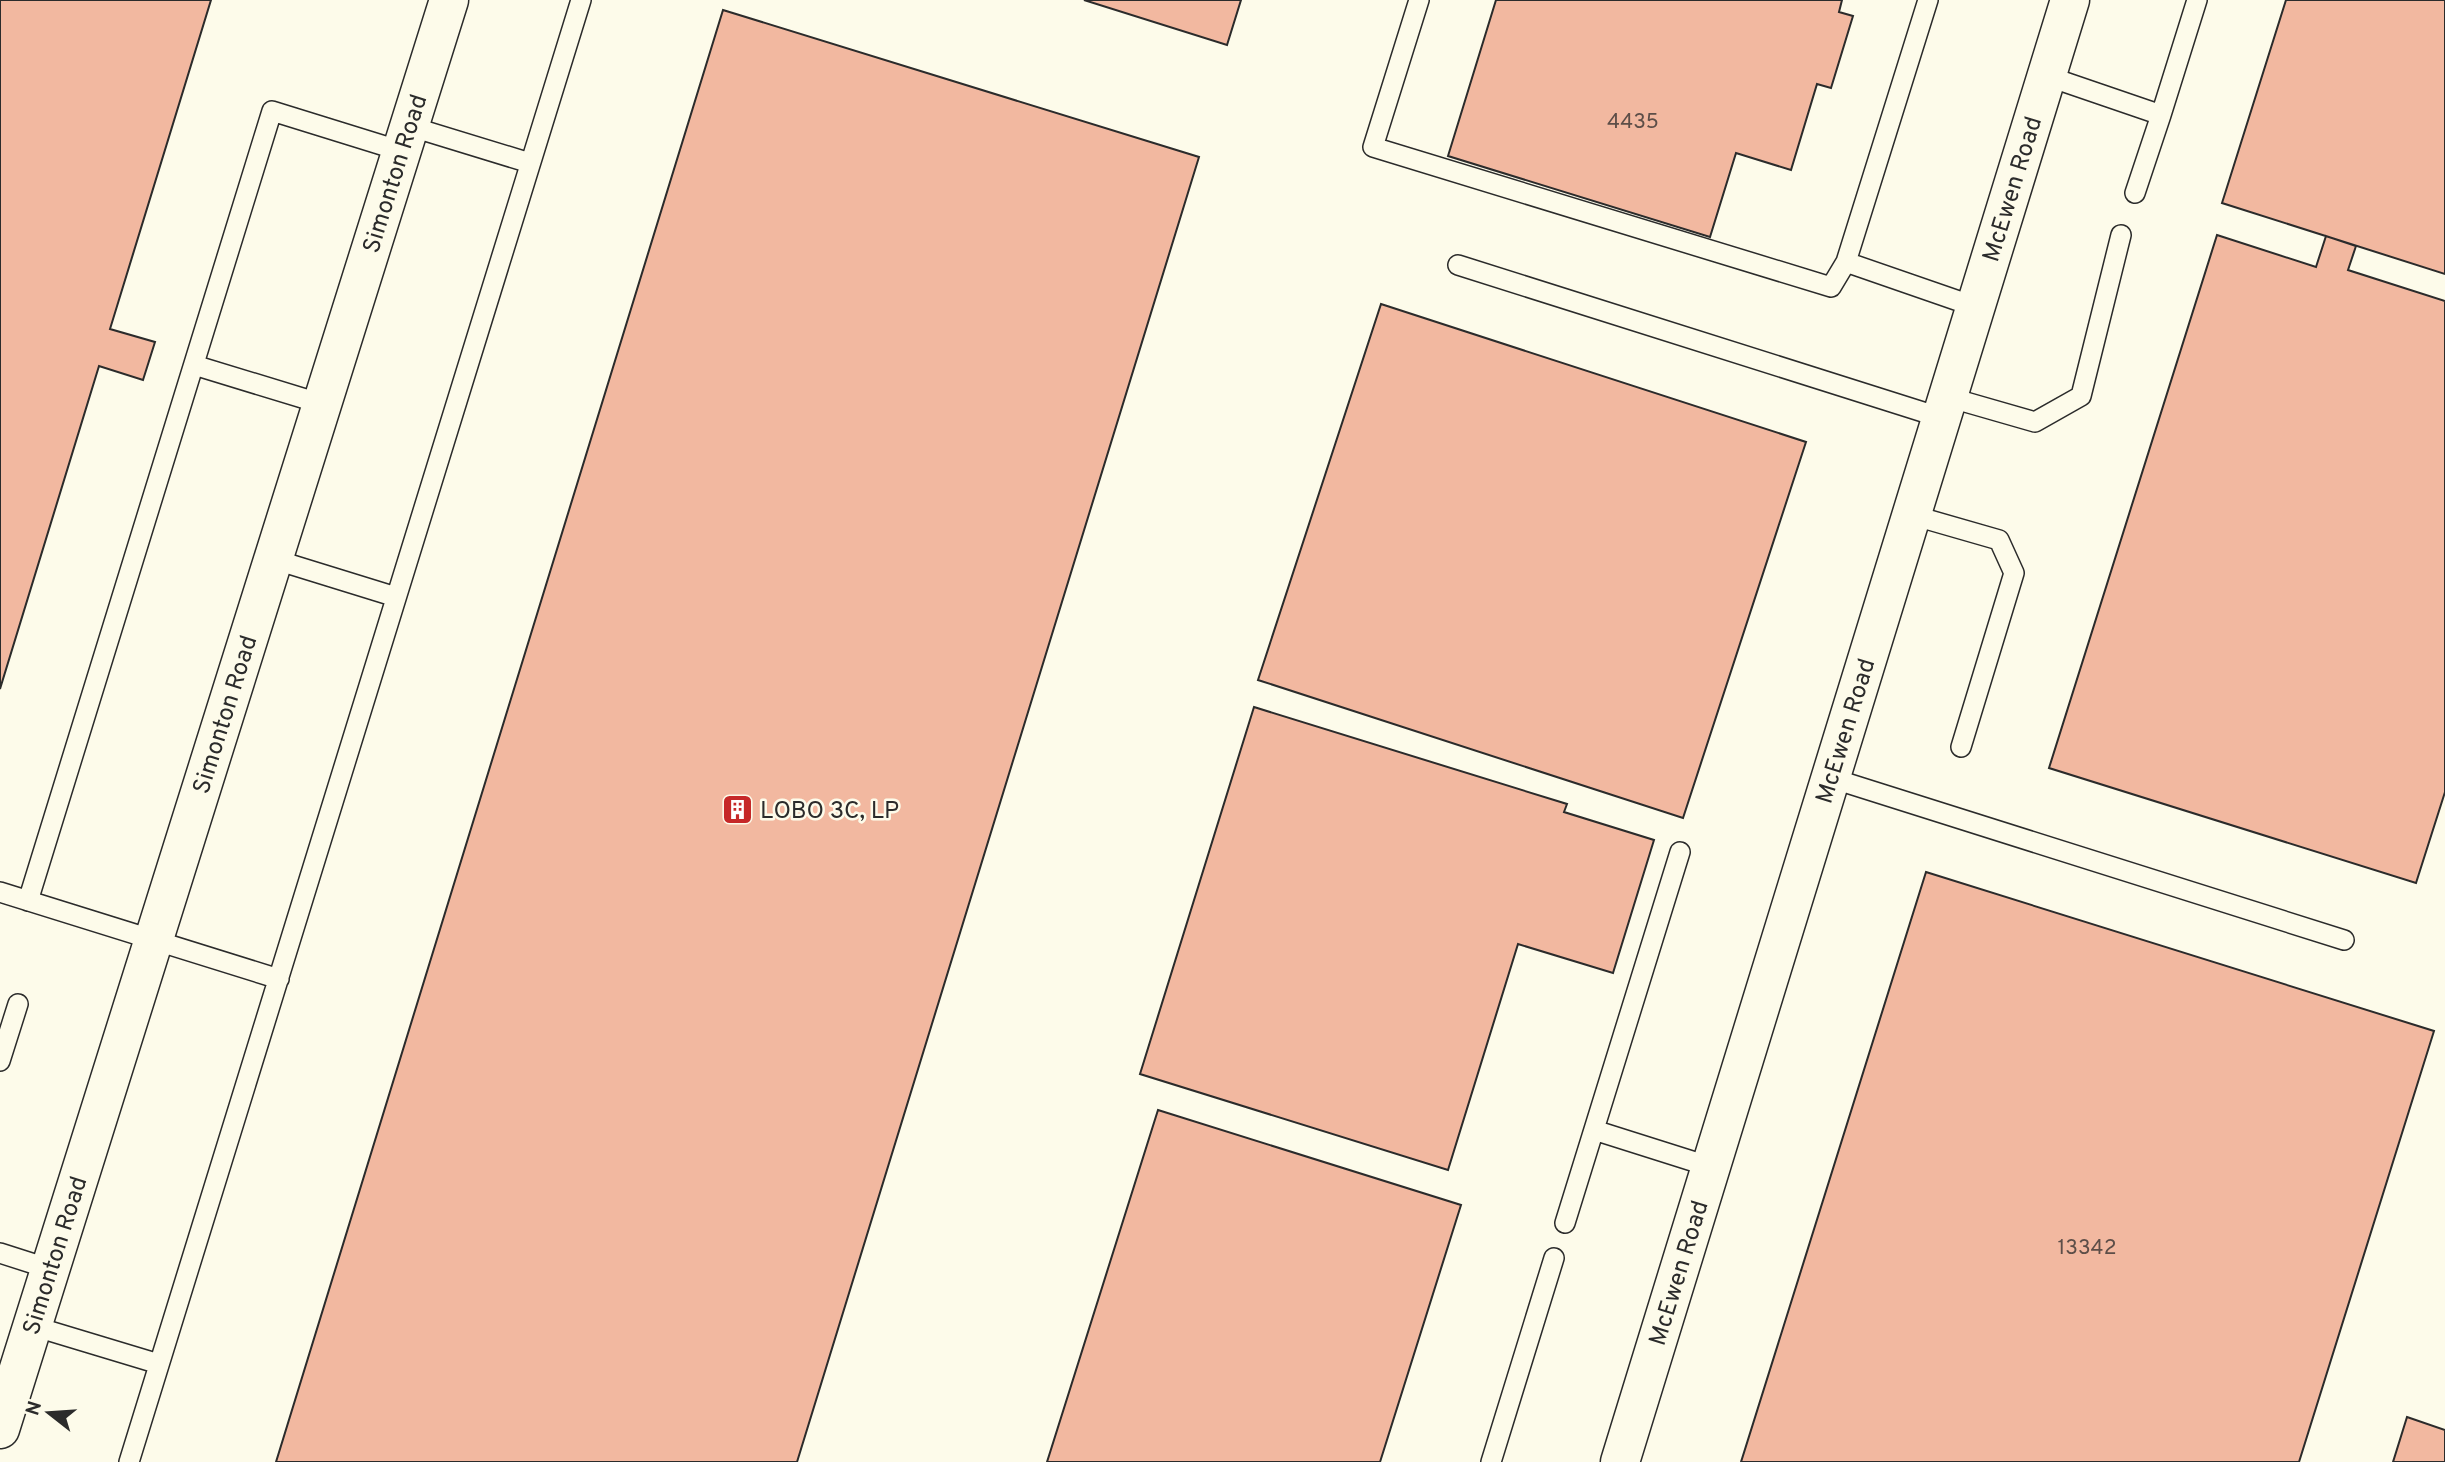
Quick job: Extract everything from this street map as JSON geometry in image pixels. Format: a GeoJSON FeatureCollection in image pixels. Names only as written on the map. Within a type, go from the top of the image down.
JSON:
{"type":"FeatureCollection","features":[{"type":"Feature","properties":{"kind":"street","name":"Simonton Road"},"geometry":{"type":"LineString","coordinates":[[0,1429],[449,0]]}},
{"type":"Feature","properties":{"kind":"street","name":"McEwen Road"},"geometry":{"type":"LineString","coordinates":[[1620,1462],[2070,0]]}},
{"type":"Feature","properties":{"kind":"lane"},"geometry":{"type":"LineString","coordinates":[[129,1462],[581,0]]}},
{"type":"Feature","properties":{"kind":"lane"},"geometry":{"type":"LineString","coordinates":[[1419,0],[1373,147],[1831,286],[1846,262],[1928,0]]}},
{"type":"Feature","properties":{"kind":"lane"},"geometry":{"type":"LineString","coordinates":[[2135,193],[2197,0]]}},
{"type":"Feature","properties":{"kind":"lane"},"geometry":{"type":"LineString","coordinates":[[2047,76],[2161,115]]}},
{"type":"Feature","properties":{"kind":"lane"},"geometry":{"type":"LineString","coordinates":[[29,901],[272,111],[530,163]]}},
{"type":"Feature","properties":{"kind":"lane"},"geometry":{"type":"LineString","coordinates":[[1458,265],[1945,408],[2035,422],[2081,396],[2121,235]]}},
{"type":"Feature","properties":{"kind":"lane"},"geometry":{"type":"LineString","coordinates":[[1846,262],[1976,307]]}},
{"type":"Feature","properties":{"kind":"lane"},"geometry":{"type":"LineString","coordinates":[[194,365],[322,404]]}},
{"type":"Feature","properties":{"kind":"lane"},"geometry":{"type":"LineString","coordinates":[[1912,515],[1999,540],[2014,573],[1961,747]]}},
{"type":"Feature","properties":{"kind":"lane"},"geometry":{"type":"LineString","coordinates":[[273,559],[396,597]]}},
{"type":"Feature","properties":{"kind":"lane"},"geometry":{"type":"LineString","coordinates":[[1831,778],[2344,940]]}},
{"type":"Feature","properties":{"kind":"lane"},"geometry":{"type":"LineString","coordinates":[[1565,1223],[1680,852]]}},
{"type":"Feature","properties":{"kind":"lane"},"geometry":{"type":"LineString","coordinates":[[0,892],[279,979]]}},
{"type":"Feature","properties":{"kind":"lane"},"geometry":{"type":"LineString","coordinates":[[0,1061],[18,1004]]}},
{"type":"Feature","properties":{"kind":"lane"},"geometry":{"type":"LineString","coordinates":[[1594,1130],[1712,1167]]}},
{"type":"Feature","properties":{"kind":"lane"},"geometry":{"type":"LineString","coordinates":[[0,1253],[50,1269]]}},
{"type":"Feature","properties":{"kind":"lane"},"geometry":{"type":"LineString","coordinates":[[1491,1462],[1554,1258]]}},
{"type":"Feature","properties":{"kind":"lane"},"geometry":{"type":"LineString","coordinates":[[33,1326],[159,1364]]}},
{"type":"Feature","properties":{"kind":"building"},"geometry":{"type":"Polygon","coordinates":[[[0,0],[211,0],[110,329],[155,342],[143,380],[99,366],[0,689],[0,0]]]}},
{"type":"Feature","properties":{"kind":"building"},"geometry":{"type":"Polygon","coordinates":[[[1084,0],[1241,0],[1227,45],[1084,0]]]}},
{"type":"Feature","properties":{"kind":"building"},"geometry":{"type":"Polygon","coordinates":[[[1496,0],[1842,0],[1839,12],[1853,16],[1831,88],[1817,84],[1791,170],[1736,153],[1710,237],[1448,156],[1496,0]]]}},
{"type":"Feature","properties":{"kind":"building"},"geometry":{"type":"Polygon","coordinates":[[[2286,0],[2445,0],[2445,274],[2222,203],[2286,0]]]}},
{"type":"Feature","properties":{"kind":"building","name":"LOBO 3C, LP"},"geometry":{"type":"Polygon","coordinates":[[[723,10],[1199,157],[797,1462],[276,1462],[723,10]]]}},
{"type":"Feature","properties":{"kind":"building"},"geometry":{"type":"Polygon","coordinates":[[[2217,235],[2316,267],[2326,236],[2356,246],[2348,270],[2445,301],[2445,792],[2416,883],[2049,768],[2217,235]]]}},
{"type":"Feature","properties":{"kind":"building"},"geometry":{"type":"Polygon","coordinates":[[[1381,304],[1806,442],[1683,818],[1258,680],[1381,304]]]}},
{"type":"Feature","properties":{"kind":"building"},"geometry":{"type":"Polygon","coordinates":[[[1254,707],[1567,804],[1564,812],[1654,840],[1613,973],[1518,944],[1448,1170],[1140,1074],[1254,707]]]}},
{"type":"Feature","properties":{"kind":"building"},"geometry":{"type":"Polygon","coordinates":[[[1926,872],[2434,1031],[2299,1462],[1741,1462],[1926,872]]]}},
{"type":"Feature","properties":{"kind":"building"},"geometry":{"type":"Polygon","coordinates":[[[1158,1110],[1461,1205],[1380,1462],[1047,1462],[1158,1110]]]}},
{"type":"Feature","properties":{"kind":"building"},"geometry":{"type":"Polygon","coordinates":[[[2407,1417],[2445,1430],[2445,1462],[2393,1462],[2407,1417]]]}},
{"type":"Feature","properties":{"kind":"place","name":"LOBO 3C, LP"},"geometry":{"type":"Point","coordinates":[737,810]}}]}
